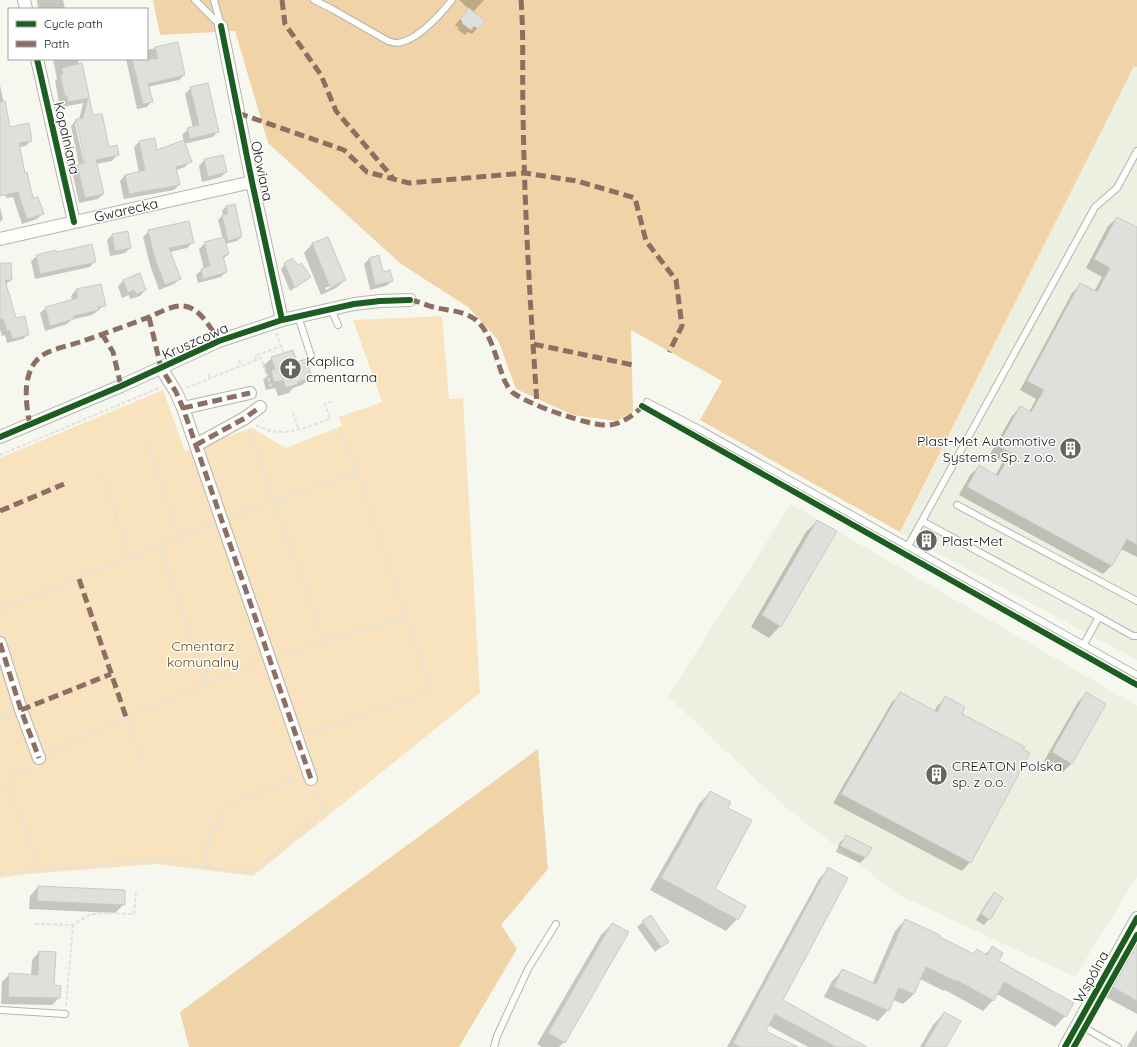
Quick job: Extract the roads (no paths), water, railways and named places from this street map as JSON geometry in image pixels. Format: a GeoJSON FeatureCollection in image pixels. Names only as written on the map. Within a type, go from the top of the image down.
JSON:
{"type":"FeatureCollection","features":[{"type":"Feature","properties":{"kind":"street","name":"Ołowiana"},"geometry":{"type":"LineString","coordinates":[[221,26],[252,182],[282,320]]}},
{"type":"Feature","properties":{"kind":"street","name":"Kopalniana"},"geometry":{"type":"LineString","coordinates":[[37,60],[74,222]]}},
{"type":"Feature","properties":{"kind":"street","name":"Gwarecka"},"geometry":{"type":"LineString","coordinates":[[0,239],[252,182]]}},
{"type":"Feature","properties":{"kind":"street","name":"Kruszcowa"},"geometry":{"type":"LineString","coordinates":[[0,438],[219,341],[298,316],[374,301],[410,300]]}},
{"type":"Feature","properties":{"kind":"street"},"geometry":{"type":"LineString","coordinates":[[161,368],[183,408],[310,774]]}},
{"type":"Feature","properties":{"kind":"street"},"geometry":{"type":"LineString","coordinates":[[183,408],[250,393]]}},
{"type":"Feature","properties":{"kind":"street"},"geometry":{"type":"LineString","coordinates":[[196,445],[245,418],[260,407]]}},
{"type":"Feature","properties":{"kind":"street"},"geometry":{"type":"LineString","coordinates":[[0,643],[21,710],[39,758]]}},
{"type":"Feature","properties":{"kind":"street","name":"Wspólna"},"geometry":{"type":"LineString","coordinates":[[1065,1047],[1137,918]]}},
{"type":"Feature","properties":{"kind":"lane"},"geometry":{"type":"LineString","coordinates":[[195,0],[221,26]]}},
{"type":"Feature","properties":{"kind":"lane"},"geometry":{"type":"LineString","coordinates":[[214,0],[221,26]]}},
{"type":"Feature","properties":{"kind":"lane"},"geometry":{"type":"LineString","coordinates":[[314,0],[332,8],[388,41],[396,43],[408,40],[424,29],[452,0]]}},
{"type":"Feature","properties":{"kind":"lane"},"geometry":{"type":"LineString","coordinates":[[908,546],[1095,207],[1117,188],[1137,151]]}},
{"type":"Feature","properties":{"kind":"lane"},"geometry":{"type":"LineString","coordinates":[[331,309],[338,325]]}},
{"type":"Feature","properties":{"kind":"lane"},"geometry":{"type":"LineString","coordinates":[[298,316],[311,356]]}},
{"type":"Feature","properties":{"kind":"lane"},"geometry":{"type":"LineString","coordinates":[[647,402],[701,430],[1137,675]]}},
{"type":"Feature","properties":{"kind":"lane"},"geometry":{"type":"LineString","coordinates":[[957,506],[1137,601]]}},
{"type":"Feature","properties":{"kind":"lane"},"geometry":{"type":"LineString","coordinates":[[922,521],[1133,636],[1137,636]]}},
{"type":"Feature","properties":{"kind":"lane"},"geometry":{"type":"LineString","coordinates":[[1084,644],[1099,617]]}},
{"type":"Feature","properties":{"kind":"lane"},"geometry":{"type":"LineString","coordinates":[[494,1047],[497,1036],[528,969],[556,924]]}},
{"type":"Feature","properties":{"kind":"lane"},"geometry":{"type":"LineString","coordinates":[[0,1010],[65,1014]]}},
{"type":"Feature","properties":{"kind":"lane"},"geometry":{"type":"LineString","coordinates":[[1078,1024],[1118,1047]]}},
{"type":"Feature","properties":{"kind":"place","name":"Kaplica cmentarna"},"geometry":{"type":"Point","coordinates":[291,369]}},
{"type":"Feature","properties":{"kind":"place","name":"Plast-Met Automotive Systems Sp. z o.o."},"geometry":{"type":"Point","coordinates":[1071,449]}},
{"type":"Feature","properties":{"kind":"place","name":"Plast-Met"},"geometry":{"type":"Point","coordinates":[927,541]}},
{"type":"Feature","properties":{"kind":"place","name":"CREATON Polska sp. z o.o."},"geometry":{"type":"Point","coordinates":[936,774]}},
{"type":"Feature","properties":{"kind":"park label","name":"Cmentarz komunalny"},"geometry":{"type":"Point","coordinates":[203,654]}}]}
